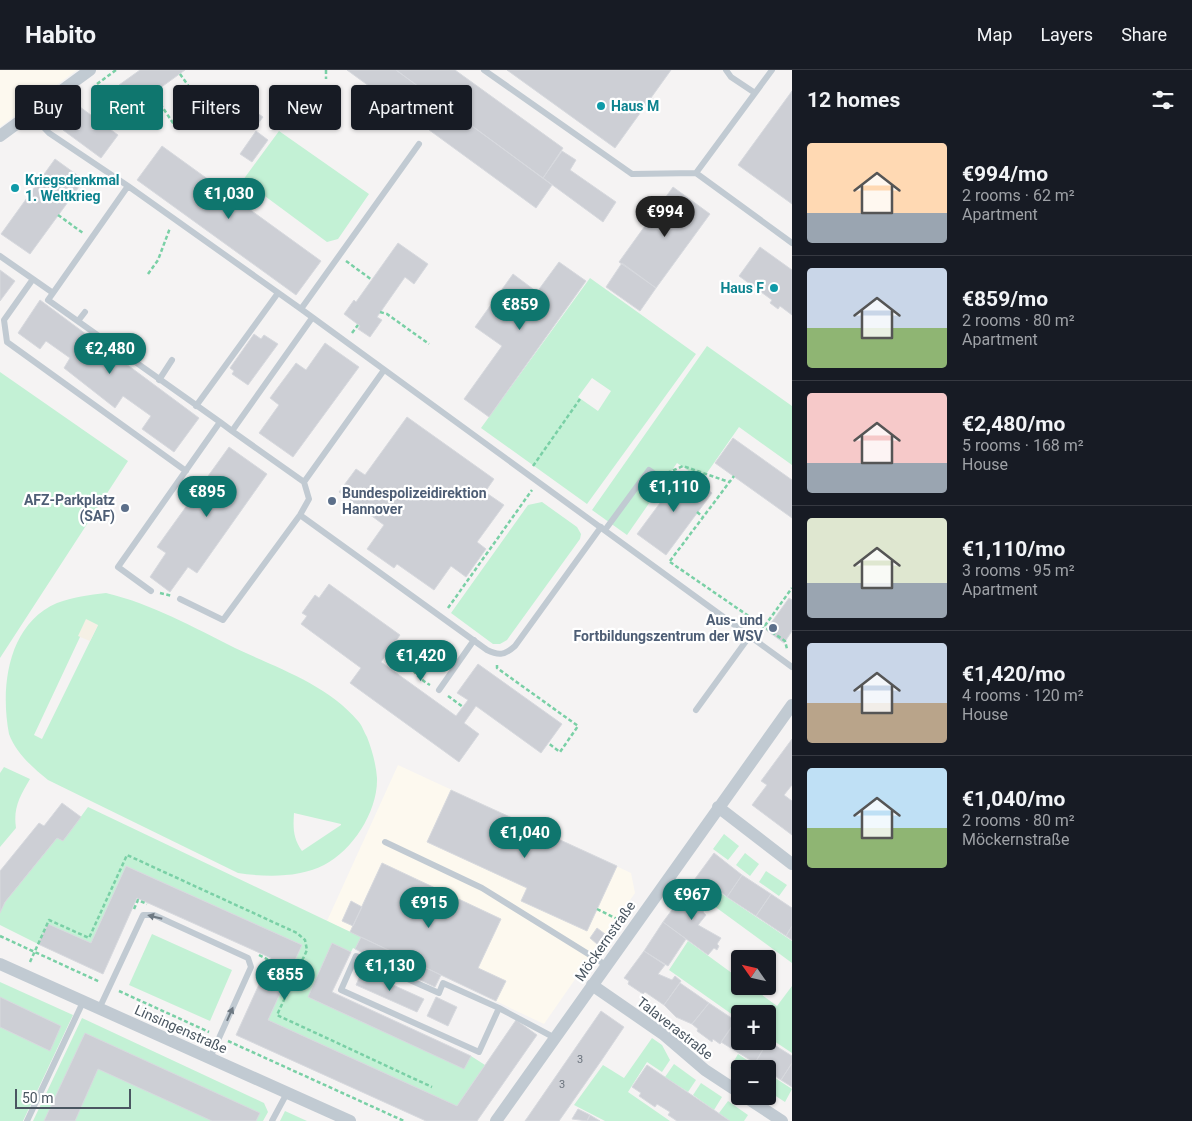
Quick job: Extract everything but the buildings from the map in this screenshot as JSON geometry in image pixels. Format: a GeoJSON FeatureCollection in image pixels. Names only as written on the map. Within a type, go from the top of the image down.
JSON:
{"type":"FeatureCollection","features":[{"type":"Feature","properties":{"kind":"street"},"geometry":{"type":"LineString","coordinates":[[69,85],[90,70]]}},
{"type":"Feature","properties":{"kind":"street"},"geometry":{"type":"LineString","coordinates":[[0,136],[15,124]]}},
{"type":"Feature","properties":{"kind":"street","name":"Möckernstraße"},"geometry":{"type":"LineString","coordinates":[[496,1121],[718,807],[792,706]]}},
{"type":"Feature","properties":{"kind":"street"},"geometry":{"type":"LineString","coordinates":[[718,807],[792,864]]}},
{"type":"Feature","properties":{"kind":"street","name":"Linsingenstraße"},"geometry":{"type":"LineString","coordinates":[[0,964],[350,1121]]}},
{"type":"Feature","properties":{"kind":"street","name":"Talaverastraße"},"geometry":{"type":"LineString","coordinates":[[592,985],[663,1034],[705,1070],[731,1088]]}},
{"type":"Feature","properties":{"kind":"street"},"geometry":{"type":"LineString","coordinates":[[758,1105],[782,1121]]}},
{"type":"Feature","properties":{"kind":"lane"},"geometry":{"type":"LineString","coordinates":[[484,70],[632,174],[696,173],[792,243]]}},
{"type":"Feature","properties":{"kind":"lane"},"geometry":{"type":"LineString","coordinates":[[726,70],[730,76],[755,94]]}},
{"type":"Feature","properties":{"kind":"lane"},"geometry":{"type":"LineString","coordinates":[[696,173],[772,70]]}},
{"type":"Feature","properties":{"kind":"lane"},"geometry":{"type":"LineString","coordinates":[[46,130],[301,309],[792,667]]}},
{"type":"Feature","properties":{"kind":"lane"},"geometry":{"type":"LineString","coordinates":[[301,309],[418,144]]}},
{"type":"Feature","properties":{"kind":"lane"},"geometry":{"type":"LineString","coordinates":[[128,186],[48,300],[304,482],[308,498],[300,515],[223,620],[180,599]]}},
{"type":"Feature","properties":{"kind":"lane"},"geometry":{"type":"LineString","coordinates":[[114,205],[120,210]]}},
{"type":"Feature","properties":{"kind":"lane"},"geometry":{"type":"LineString","coordinates":[[0,256],[53,293]]}},
{"type":"Feature","properties":{"kind":"lane"},"geometry":{"type":"LineString","coordinates":[[33,279],[4,320],[7,342],[186,471]]}},
{"type":"Feature","properties":{"kind":"lane"},"geometry":{"type":"LineString","coordinates":[[196,406],[278,294]]}},
{"type":"Feature","properties":{"kind":"lane"},"geometry":{"type":"LineString","coordinates":[[78,322],[85,312]]}},
{"type":"Feature","properties":{"kind":"lane"},"geometry":{"type":"LineString","coordinates":[[232,431],[312,318]]}},
{"type":"Feature","properties":{"kind":"lane"},"geometry":{"type":"LineString","coordinates":[[158,380],[172,360]]}},
{"type":"Feature","properties":{"kind":"lane"},"geometry":{"type":"LineString","coordinates":[[304,482],[384,370]]}},
{"type":"Feature","properties":{"kind":"lane"},"geometry":{"type":"LineString","coordinates":[[151,591],[118,567],[220,422]]}},
{"type":"Feature","properties":{"kind":"lane"},"geometry":{"type":"LineString","coordinates":[[300,515],[474,640],[497,654],[507,653],[515,646],[649,470],[659,477]]}},
{"type":"Feature","properties":{"kind":"lane"},"geometry":{"type":"LineString","coordinates":[[696,710],[752,638]]}},
{"type":"Feature","properties":{"kind":"lane"},"geometry":{"type":"LineString","coordinates":[[439,690],[474,640]]}},
{"type":"Feature","properties":{"kind":"lane"},"geometry":{"type":"LineString","coordinates":[[385,842],[482,888],[606,965]]}},
{"type":"Feature","properties":{"kind":"lane"},"geometry":{"type":"LineString","coordinates":[[99,1009],[143,915],[154,915],[248,958],[251,967],[220,1037],[215,1061]]}},
{"type":"Feature","properties":{"kind":"lane"},"geometry":{"type":"LineString","coordinates":[[498,1008],[479,1052],[341,990],[356,956],[438,993],[443,983],[498,1008],[555,1038]]}},
{"type":"Feature","properties":{"kind":"lane"},"geometry":{"type":"LineString","coordinates":[[27,1121],[83,1002]]}},
{"type":"Feature","properties":{"kind":"lane"},"geometry":{"type":"LineString","coordinates":[[272,1121],[287,1093]]}},
{"type":"Feature","properties":{"kind":"path"},"geometry":{"type":"LineString","coordinates":[[326,70],[326,79]]}},
{"type":"Feature","properties":{"kind":"path"},"geometry":{"type":"LineString","coordinates":[[180,74],[188,85]]}},
{"type":"Feature","properties":{"kind":"path"},"geometry":{"type":"LineString","coordinates":[[163,109],[173,123]]}},
{"type":"Feature","properties":{"kind":"path"},"geometry":{"type":"LineString","coordinates":[[58,215],[91,238]]}},
{"type":"Feature","properties":{"kind":"path"},"geometry":{"type":"LineString","coordinates":[[148,274],[158,260],[170,227],[180,223]]}},
{"type":"Feature","properties":{"kind":"path"},"geometry":{"type":"LineString","coordinates":[[339,256],[372,280]]}},
{"type":"Feature","properties":{"kind":"path"},"geometry":{"type":"LineString","coordinates":[[380,312],[387,314],[429,344]]}},
{"type":"Feature","properties":{"kind":"path"},"geometry":{"type":"LineString","coordinates":[[528,474],[580,399]]}},
{"type":"Feature","properties":{"kind":"path"},"geometry":{"type":"LineString","coordinates":[[659,477],[683,466],[729,482]]}},
{"type":"Feature","properties":{"kind":"path"},"geometry":{"type":"LineString","coordinates":[[662,572],[734,476]]}},
{"type":"Feature","properties":{"kind":"path"},"geometry":{"type":"LineString","coordinates":[[441,617],[538,481]]}},
{"type":"Feature","properties":{"kind":"path"},"geometry":{"type":"LineString","coordinates":[[697,512],[703,517]]}},
{"type":"Feature","properties":{"kind":"path"},"geometry":{"type":"LineString","coordinates":[[670,562],[785,641],[785,648],[792,652]]}},
{"type":"Feature","properties":{"kind":"path"},"geometry":{"type":"LineString","coordinates":[[752,638],[764,627],[792,588]]}},
{"type":"Feature","properties":{"kind":"path"},"geometry":{"type":"LineString","coordinates":[[151,591],[180,599]]}},
{"type":"Feature","properties":{"kind":"path"},"geometry":{"type":"LineString","coordinates":[[393,646],[404,656],[412,671],[421,680],[463,707]]}},
{"type":"Feature","properties":{"kind":"path"},"geometry":{"type":"LineString","coordinates":[[497,654],[497,668],[578,726],[560,752],[548,744]]}},
{"type":"Feature","properties":{"kind":"path"},"geometry":{"type":"LineString","coordinates":[[130,916],[138,900],[155,908]]}},
{"type":"Feature","properties":{"kind":"path"},"geometry":{"type":"LineString","coordinates":[[597,909],[617,919]]}},
{"type":"Feature","properties":{"kind":"path"},"geometry":{"type":"LineString","coordinates":[[0,936],[101,982]]}},
{"type":"Feature","properties":{"kind":"path"},"geometry":{"type":"LineString","coordinates":[[259,955],[267,959],[260,975]]}},
{"type":"Feature","properties":{"kind":"path"},"geometry":{"type":"LineString","coordinates":[[97,990],[104,974]]}},
{"type":"Feature","properties":{"kind":"path"},"geometry":{"type":"LineString","coordinates":[[110,986],[404,1121]]}},
{"type":"Feature","properties":{"kind":"path"},"geometry":{"type":"LineString","coordinates":[[279,995],[284,997]]}},
{"type":"Feature","properties":{"kind":"path"},"geometry":{"type":"LineString","coordinates":[[215,1061],[230,1042],[234,1033]]}},
{"type":"Feature","properties":{"kind":"shaded area"},"geometry":{"type":"Polygon","coordinates":[[[0,70],[77,70],[57,85],[15,85],[15,116],[0,127],[0,70]]]}},
{"type":"Feature","properties":{"kind":"shaded area"},"geometry":{"type":"Polygon","coordinates":[[[398,765],[631,873],[635,893],[544,1024],[327,921],[398,765]]]}},
{"type":"Feature","properties":{"kind":"green space"},"geometry":{"type":"Polygon","coordinates":[[[279,131],[369,194],[338,239],[327,242],[243,180],[279,131]]]}},
{"type":"Feature","properties":{"kind":"green space"},"geometry":{"type":"Polygon","coordinates":[[[590,278],[696,354],[587,504],[481,428],[590,278]],[[592,378],[578,397],[598,411],[611,391],[592,378]]]}},
{"type":"Feature","properties":{"kind":"green space"},"geometry":{"type":"Polygon","coordinates":[[[707,346],[792,406],[792,465],[739,427],[702,480],[677,463],[627,535],[592,510],[707,346]]]}},
{"type":"Feature","properties":{"kind":"green space"},"geometry":{"type":"Polygon","coordinates":[[[0,372],[128,461],[0,658],[0,372]]]}},
{"type":"Feature","properties":{"kind":"green space"},"geometry":{"type":"Polygon","coordinates":[[[542,502],[577,527],[581,534],[580,539],[507,640],[500,644],[493,644],[451,613],[528,505],[542,502]]]}},
{"type":"Feature","properties":{"kind":"green space"},"geometry":{"type":"Polygon","coordinates":[[[106,593],[140,603],[301,678],[346,708],[358,721],[367,737],[374,757],[377,778],[376,791],[368,816],[354,840],[345,850],[324,865],[304,872],[270,876],[238,873],[48,780],[26,760],[12,741],[6,716],[7,677],[18,641],[28,626],[41,613],[57,603],[106,593]],[[98,625],[80,637],[34,735],[42,739],[98,625]],[[294,813],[294,833],[302,851],[341,825],[341,824],[294,813]]]}},
{"type":"Feature","properties":{"kind":"green space"},"geometry":{"type":"Polygon","coordinates":[[[4,767],[30,779],[18,802],[15,821],[16,828],[0,847],[0,773],[4,767]]]}},
{"type":"Feature","properties":{"kind":"green space"},"geometry":{"type":"Polygon","coordinates":[[[88,807],[361,937],[355,949],[353,948],[351,952],[332,943],[308,997],[464,1068],[471,1056],[485,1065],[457,1106],[268,1020],[302,945],[126,866],[91,943],[48,924],[38,944],[0,925],[0,913],[5,902],[57,838],[63,841],[88,807]]]}},
{"type":"Feature","properties":{"kind":"green space"},"geometry":{"type":"Polygon","coordinates":[[[724,834],[739,846],[728,860],[713,849],[724,834]]]}},
{"type":"Feature","properties":{"kind":"green space"},"geometry":{"type":"Polygon","coordinates":[[[745,853],[759,864],[750,876],[736,865],[745,853]]]}},
{"type":"Feature","properties":{"kind":"green space"},"geometry":{"type":"Polygon","coordinates":[[[766,871],[787,885],[779,896],[759,882],[766,871]]]}},
{"type":"Feature","properties":{"kind":"green space"},"geometry":{"type":"Polygon","coordinates":[[[719,892],[792,941],[792,963],[776,950],[710,903],[719,892]]]}},
{"type":"Feature","properties":{"kind":"green space"},"geometry":{"type":"Polygon","coordinates":[[[152,934],[232,970],[210,1021],[129,985],[152,934]]]}},
{"type":"Feature","properties":{"kind":"green space"},"geometry":{"type":"Polygon","coordinates":[[[688,941],[731,972],[731,995],[762,995],[776,1005],[731,1005],[731,1014],[669,970],[688,941]]]}},
{"type":"Feature","properties":{"kind":"green space"},"geometry":{"type":"Polygon","coordinates":[[[0,982],[73,1015],[23,1121],[0,1121],[0,982]]]}},
{"type":"Feature","properties":{"kind":"green space"},"geometry":{"type":"Polygon","coordinates":[[[792,986],[792,1053],[776,1042],[776,1005],[792,986]]]}},
{"type":"Feature","properties":{"kind":"green space"},"geometry":{"type":"Polygon","coordinates":[[[82,1018],[264,1103],[268,1112],[263,1121],[33,1121],[82,1018]]]}},
{"type":"Feature","properties":{"kind":"green space"},"geometry":{"type":"Polygon","coordinates":[[[652,1038],[662,1045],[670,1060],[662,1072],[647,1062],[628,1092],[670,1121],[605,1121],[574,1105],[603,1065],[624,1078],[652,1038]]]}},
{"type":"Feature","properties":{"kind":"green space"},"geometry":{"type":"Polygon","coordinates":[[[738,1054],[747,1060],[735,1060],[738,1054]]]}},
{"type":"Feature","properties":{"kind":"green space"},"geometry":{"type":"Polygon","coordinates":[[[674,1064],[696,1080],[688,1092],[665,1077],[674,1064]]]}},
{"type":"Feature","properties":{"kind":"green space"},"geometry":{"type":"Polygon","coordinates":[[[776,1079],[792,1089],[785,1102],[776,1096],[776,1079]]]}},
{"type":"Feature","properties":{"kind":"green space"},"geometry":{"type":"Polygon","coordinates":[[[701,1083],[722,1097],[714,1110],[693,1095],[701,1083]]]}},
{"type":"Feature","properties":{"kind":"green space"},"geometry":{"type":"Polygon","coordinates":[[[728,1101],[731,1105],[748,1115],[744,1121],[730,1121],[719,1113],[728,1101]]]}},
{"type":"Feature","properties":{"kind":"green space"},"geometry":{"type":"Polygon","coordinates":[[[285,1111],[307,1121],[280,1121],[285,1111]]]}},
{"type":"Feature","properties":{"kind":"sand"},"geometry":{"type":"Polygon","coordinates":[[[86,619],[98,625],[90,641],[78,636],[86,619]]]}},
{"type":"Feature","properties":{"kind":"place","name":"Haus M"},"geometry":{"type":"Point","coordinates":[601,106]}},
{"type":"Feature","properties":{"kind":"place","name":"Kriegsdenkmal 1. Weltkrieg"},"geometry":{"type":"Point","coordinates":[15,188]}},
{"type":"Feature","properties":{"kind":"place","name":"Haus F"},"geometry":{"type":"Point","coordinates":[774,288]}},
{"type":"Feature","properties":{"kind":"place","name":"Bundespolizeidirektion Hannover"},"geometry":{"type":"Point","coordinates":[332,501]}},
{"type":"Feature","properties":{"kind":"place","name":"AFZ-Parkplatz (SAF)"},"geometry":{"type":"Point","coordinates":[125,508]}},
{"type":"Feature","properties":{"kind":"place","name":"Aus- und Fortbildungszentrum der WSV"},"geometry":{"type":"Point","coordinates":[773,628]}}]}
